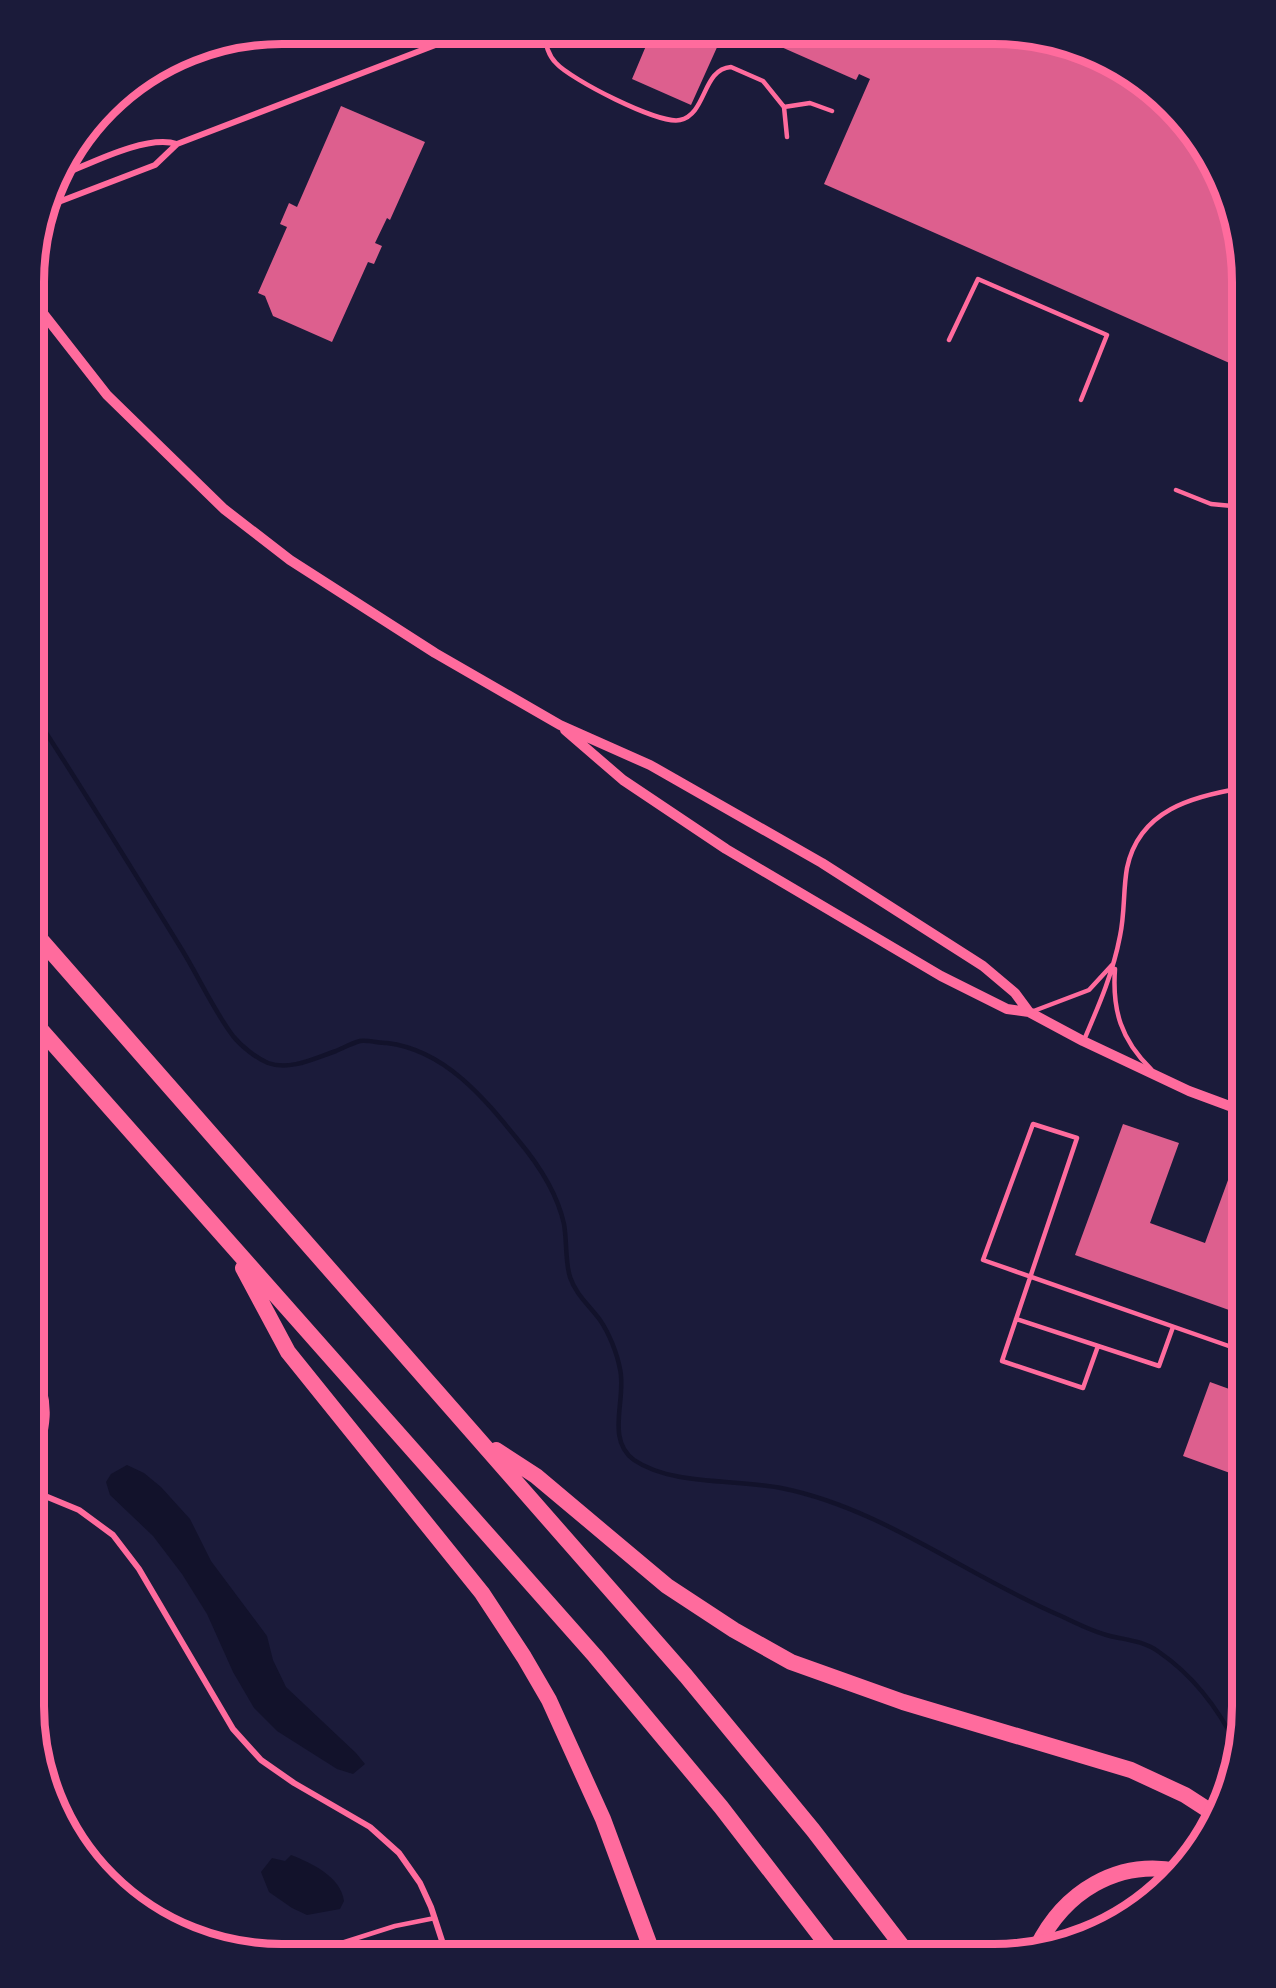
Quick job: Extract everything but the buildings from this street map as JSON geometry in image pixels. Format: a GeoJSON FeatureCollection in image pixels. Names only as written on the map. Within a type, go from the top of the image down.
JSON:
{"type":"FeatureCollection","features":[{"type":"Feature","properties":{"kind":"highway"},"geometry":{"type":"LineString","coordinates":[[44,943],[478,1437],[752,1755],[900,1944]]}},
{"type":"Feature","properties":{"kind":"highway"},"geometry":{"type":"LineString","coordinates":[[44,1033],[602,1664],[736,1826],[827,1944]]}},
{"type":"Feature","properties":{"kind":"highway"},"geometry":{"type":"LineString","coordinates":[[230,1243],[288,1352],[482,1593],[524,1657],[549,1700],[603,1819],[649,1944]]}},
{"type":"Feature","properties":{"kind":"highway"},"geometry":{"type":"LineString","coordinates":[[478,1437],[536,1476],[667,1586],[734,1630],[791,1662],[903,1702],[1131,1770],[1185,1795],[1209,1810]]}},
{"type":"Feature","properties":{"kind":"highway"},"geometry":{"type":"LineString","coordinates":[[1042,1940],[1063,1906],[1084,1889],[1108,1876],[1132,1870],[1152,1868],[1167,1870]]}},
{"type":"Feature","properties":{"kind":"street"},"geometry":{"type":"LineString","coordinates":[[57,203],[155,165],[177,144],[438,44]]}},
{"type":"Feature","properties":{"kind":"street"},"geometry":{"type":"LineString","coordinates":[[70,172],[144,144],[160,141],[177,144]]}},
{"type":"Feature","properties":{"kind":"street"},"geometry":{"type":"LineString","coordinates":[[44,314],[107,395],[224,509],[290,561],[339,595],[560,725],[650,765],[822,863],[983,966],[1016,993],[1029,1012]]}},
{"type":"Feature","properties":{"kind":"street"},"geometry":{"type":"LineString","coordinates":[[560,725],[623,780],[780,883],[941,976],[1007,1009],[1029,1012],[1083,1041],[1162,1078],[1232,1107]]}},
{"type":"Feature","properties":{"kind":"street"},"geometry":{"type":"LineString","coordinates":[[44,1389],[49,1400],[44,1439]]}},
{"type":"Feature","properties":{"kind":"street"},"geometry":{"type":"LineString","coordinates":[[44,1496],[79,1510],[113,1535],[139,1569],[233,1728],[261,1760],[294,1783],[370,1827],[399,1853],[420,1883],[443,1944]]}},
{"type":"Feature","properties":{"kind":"lane"},"geometry":{"type":"LineString","coordinates":[[547,44],[552,59],[571,76],[660,118],[677,121],[687,117],[696,108],[716,73],[725,67],[741,69],[763,81],[784,107],[787,137]]}},
{"type":"Feature","properties":{"kind":"lane"},"geometry":{"type":"LineString","coordinates":[[784,107],[810,103],[832,111]]}},
{"type":"Feature","properties":{"kind":"lane"},"geometry":{"type":"LineString","coordinates":[[949,340],[978,279],[1107,334],[1081,400]]}},
{"type":"Feature","properties":{"kind":"lane"},"geometry":{"type":"LineString","coordinates":[[1176,490],[1211,504],[1232,506]]}},
{"type":"Feature","properties":{"kind":"lane"},"geometry":{"type":"LineString","coordinates":[[1162,1078],[1132,1048],[1117,1020],[1114,993],[1116,957],[1124,913],[1128,866],[1144,831],[1155,819],[1178,804],[1232,791]]}},
{"type":"Feature","properties":{"kind":"lane"},"geometry":{"type":"LineString","coordinates":[[1029,1012],[1089,990],[1104,976],[1116,957]]}},
{"type":"Feature","properties":{"kind":"lane"},"geometry":{"type":"LineString","coordinates":[[1083,1041],[1103,996],[1116,957]]}},
{"type":"Feature","properties":{"kind":"lane"},"geometry":{"type":"LineString","coordinates":[[1098,1346],[1083,1388],[1002,1361],[1030,1276],[1077,1138],[1033,1124],[983,1260],[1030,1276],[1173,1326],[1232,1347]]}},
{"type":"Feature","properties":{"kind":"lane"},"geometry":{"type":"LineString","coordinates":[[1016,1319],[1159,1366],[1173,1326]]}},
{"type":"Feature","properties":{"kind":"lane"},"geometry":{"type":"LineString","coordinates":[[338,1944],[394,1926],[435,1918]]}},
{"type":"Feature","properties":{"kind":"shaded area"},"geometry":{"type":"Polygon","coordinates":[[[127,1465],[144,1473],[161,1487],[190,1519],[211,1561],[267,1636],[273,1660],[286,1687],[365,1764],[353,1774],[337,1769],[277,1731],[254,1708],[233,1672],[207,1614],[182,1574],[153,1536],[110,1495],[106,1482],[111,1474],[127,1465]]]}},
{"type":"Feature","properties":{"kind":"shaded area"},"geometry":{"type":"Polygon","coordinates":[[[291,1855],[308,1862],[331,1878],[342,1892],[344,1901],[340,1909],[307,1915],[269,1892],[261,1872],[272,1858],[285,1861],[291,1855]]]}},
{"type":"Feature","properties":{"kind":"waterway"},"geometry":{"type":"LineString","coordinates":[[44,730],[179,945],[218,1014],[244,1048],[268,1063],[294,1065],[360,1041],[408,1047],[427,1055],[462,1078],[526,1149],[546,1179],[561,1212],[568,1271],[573,1283],[579,1295],[603,1325],[615,1350],[621,1380],[619,1430],[625,1451],[634,1460],[649,1468],[686,1478],[764,1485],[818,1498],[889,1527],[1026,1600],[1085,1627],[1147,1645],[1172,1661],[1194,1682],[1213,1706],[1230,1734]]}}]}
